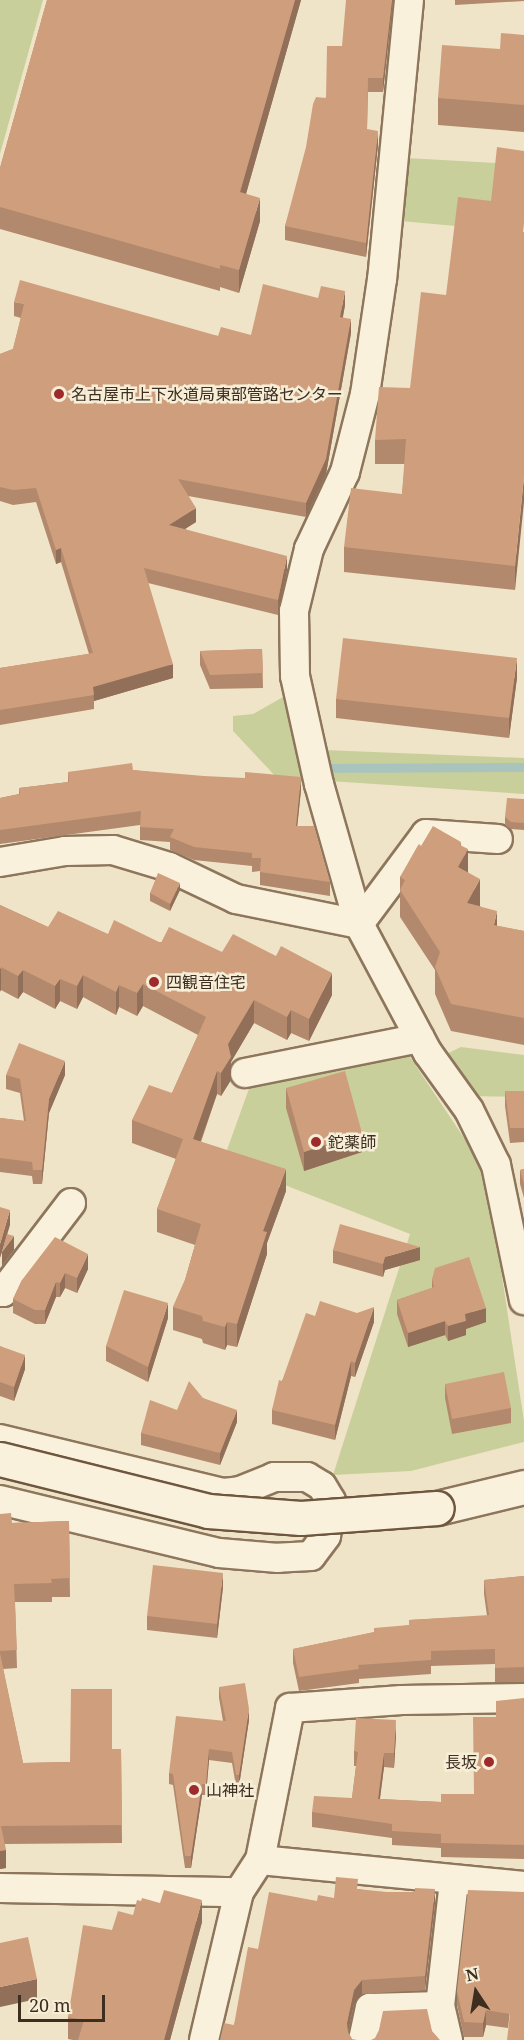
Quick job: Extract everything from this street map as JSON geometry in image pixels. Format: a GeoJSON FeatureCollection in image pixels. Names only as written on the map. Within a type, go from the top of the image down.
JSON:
{"type":"FeatureCollection","features":[{"type":"Feature","properties":{"kind":"street"},"geometry":{"type":"LineString","coordinates":[[409,0],[382,279],[365,393],[345,472],[309,549],[294,611],[295,676],[319,784],[358,924],[420,1038],[469,1110],[496,1165],[524,1300]]}},
{"type":"Feature","properties":{"kind":"street"},"geometry":{"type":"LineString","coordinates":[[358,924],[426,834],[498,839]]}},
{"type":"Feature","properties":{"kind":"street"},"geometry":{"type":"LineString","coordinates":[[0,862],[65,851],[113,849],[169,867],[236,899],[358,924]]}},
{"type":"Feature","properties":{"kind":"street"},"geometry":{"type":"LineString","coordinates":[[245,1073],[420,1038]]}},
{"type":"Feature","properties":{"kind":"street"},"geometry":{"type":"LineString","coordinates":[[0,1292],[3,1292],[71,1203]]}},
{"type":"Feature","properties":{"kind":"street"},"geometry":{"type":"LineString","coordinates":[[0,1439],[224,1492],[240,1491],[274,1477],[307,1478],[322,1486],[331,1501],[326,1536],[311,1556],[278,1558],[219,1553],[0,1500]]}},
{"type":"Feature","properties":{"kind":"street"},"geometry":{"type":"LineString","coordinates":[[0,1460],[208,1511],[301,1518],[437,1508],[524,1487]]}},
{"type":"Feature","properties":{"kind":"street"},"geometry":{"type":"LineString","coordinates":[[204,2040],[239,1892],[260,1860],[290,1708],[402,1700],[524,1698]]}},
{"type":"Feature","properties":{"kind":"street"},"geometry":{"type":"LineString","coordinates":[[260,1860],[454,1881],[524,1886]]}},
{"type":"Feature","properties":{"kind":"street"},"geometry":{"type":"LineString","coordinates":[[448,2040],[440,2006],[454,1881]]}},
{"type":"Feature","properties":{"kind":"street"},"geometry":{"type":"LineString","coordinates":[[0,1888],[239,1892]]}},
{"type":"Feature","properties":{"kind":"street"},"geometry":{"type":"LineString","coordinates":[[363,2040],[370,2008],[440,2006]]}},
{"type":"Feature","properties":{"kind":"green space"},"geometry":{"type":"Polygon","coordinates":[[[0,0],[43,0],[0,154],[0,0]]]}},
{"type":"Feature","properties":{"kind":"green space"},"geometry":{"type":"Polygon","coordinates":[[[407,158],[496,163],[489,229],[400,221],[407,158]]]}},
{"type":"Feature","properties":{"kind":"green space"},"geometry":{"type":"Polygon","coordinates":[[[283,697],[304,782],[278,779],[233,731],[233,716],[253,714],[283,697]]]}},
{"type":"Feature","properties":{"kind":"green space"},"geometry":{"type":"Polygon","coordinates":[[[324,750],[524,758],[524,794],[329,781],[324,750]]]}},
{"type":"Feature","properties":{"kind":"green space"},"geometry":{"type":"Polygon","coordinates":[[[461,1047],[524,1055],[524,1097],[464,1096],[440,1057],[461,1047]]]}},
{"type":"Feature","properties":{"kind":"green space"},"geometry":{"type":"Polygon","coordinates":[[[408,1054],[478,1159],[501,1270],[524,1421],[524,1442],[411,1471],[333,1475],[410,1234],[223,1161],[251,1083],[408,1054]]]}},
{"type":"Feature","properties":{"kind":"building"},"geometry":{"type":"Polygon","coordinates":[[[47,0],[295,0],[240,192],[260,198],[239,270],[220,265],[220,269],[0,207],[0,168],[47,0]]]}},
{"type":"Feature","properties":{"kind":"building"},"geometry":{"type":"Polygon","coordinates":[[[346,0],[392,0],[383,78],[368,78],[367,129],[378,131],[366,243],[285,226],[306,147],[313,104],[316,97],[326,98],[327,46],[342,46],[346,0]]]}},
{"type":"Feature","properties":{"kind":"building"},"geometry":{"type":"Polygon","coordinates":[[[501,33],[524,35],[524,105],[438,98],[442,45],[500,49],[501,33]]]}},
{"type":"Feature","properties":{"kind":"building"},"geometry":{"type":"Polygon","coordinates":[[[497,147],[524,151],[524,477],[515,566],[344,547],[351,488],[402,494],[406,439],[375,440],[379,387],[410,388],[421,292],[446,295],[458,197],[491,201],[497,147]]]}},
{"type":"Feature","properties":{"kind":"building"},"geometry":{"type":"Polygon","coordinates":[[[20,280],[218,336],[221,327],[251,335],[263,284],[318,298],[321,286],[345,291],[340,317],[351,319],[326,459],[306,503],[178,479],[196,508],[169,525],[287,556],[278,600],[144,568],[173,664],[93,687],[94,695],[0,710],[0,668],[93,653],[61,548],[56,550],[36,488],[13,490],[0,487],[0,354],[13,349],[24,304],[14,302],[20,280]]]}},
{"type":"Feature","properties":{"kind":"building"},"geometry":{"type":"Polygon","coordinates":[[[343,638],[517,658],[509,718],[336,699],[343,638]]]}},
{"type":"Feature","properties":{"kind":"building"},"geometry":{"type":"Polygon","coordinates":[[[262,649],[263,673],[210,675],[200,651],[262,649]]]}},
{"type":"Feature","properties":{"kind":"building"},"geometry":{"type":"Polygon","coordinates":[[[132,763],[133,770],[204,776],[245,778],[245,772],[301,777],[296,826],[314,826],[330,882],[260,872],[261,858],[252,858],[252,853],[194,847],[170,837],[174,829],[140,827],[141,811],[0,830],[0,798],[20,794],[19,788],[69,782],[68,772],[132,763]]]}},
{"type":"Feature","properties":{"kind":"building"},"geometry":{"type":"Polygon","coordinates":[[[507,798],[524,799],[524,823],[511,822],[505,817],[507,798]]]}},
{"type":"Feature","properties":{"kind":"building"},"geometry":{"type":"Polygon","coordinates":[[[433,826],[461,842],[460,845],[468,849],[458,867],[480,879],[467,903],[497,911],[494,925],[524,931],[524,1018],[451,1004],[435,967],[440,952],[400,890],[405,880],[400,877],[417,847],[419,844],[421,846],[433,826]]]}},
{"type":"Feature","properties":{"kind":"building"},"geometry":{"type":"Polygon","coordinates":[[[158,873],[180,883],[170,904],[150,893],[158,873]]]}},
{"type":"Feature","properties":{"kind":"building"},"geometry":{"type":"Polygon","coordinates":[[[0,905],[48,927],[58,911],[108,934],[114,920],[161,943],[169,927],[222,952],[233,934],[276,956],[281,946],[332,973],[309,1019],[291,1010],[287,1017],[254,1000],[228,1044],[231,1057],[221,1073],[217,1071],[193,1139],[286,1169],[263,1231],[267,1232],[237,1324],[227,1322],[225,1327],[203,1321],[202,1316],[173,1307],[185,1280],[201,1224],[157,1209],[183,1139],[132,1120],[149,1085],[172,1093],[206,1017],[143,984],[137,993],[119,985],[116,992],[83,975],[77,986],[60,979],[55,986],[23,970],[18,976],[1,967],[0,969],[0,905]]]}},
{"type":"Feature","properties":{"kind":"building"},"geometry":{"type":"Polygon","coordinates":[[[19,1043],[65,1061],[49,1099],[42,1170],[33,1170],[32,1162],[0,1158],[0,1118],[26,1121],[20,1079],[6,1075],[19,1043]]]}},
{"type":"Feature","properties":{"kind":"building"},"geometry":{"type":"Polygon","coordinates":[[[345,1071],[362,1133],[304,1152],[286,1088],[345,1071]]]}},
{"type":"Feature","properties":{"kind":"building"},"geometry":{"type":"Polygon","coordinates":[[[505,1091],[524,1091],[524,1128],[510,1128],[505,1091]]]}},
{"type":"Feature","properties":{"kind":"building"},"geometry":{"type":"Polygon","coordinates":[[[524,1169],[524,1184],[520,1170],[524,1169]]]}},
{"type":"Feature","properties":{"kind":"building"},"geometry":{"type":"Polygon","coordinates":[[[0,1207],[10,1210],[0,1244],[0,1207]]]}},
{"type":"Feature","properties":{"kind":"building"},"geometry":{"type":"Polygon","coordinates":[[[340,1224],[420,1247],[385,1257],[383,1264],[333,1250],[340,1224]]]}},
{"type":"Feature","properties":{"kind":"building"},"geometry":{"type":"Polygon","coordinates":[[[7,1234],[14,1236],[2,1252],[7,1234]]]}},
{"type":"Feature","properties":{"kind":"building"},"geometry":{"type":"Polygon","coordinates":[[[55,1237],[88,1254],[77,1278],[65,1273],[60,1283],[56,1282],[45,1310],[35,1310],[13,1299],[22,1280],[55,1237]]]}},
{"type":"Feature","properties":{"kind":"building"},"geometry":{"type":"Polygon","coordinates":[[[469,1257],[486,1308],[465,1314],[466,1321],[448,1326],[445,1321],[408,1333],[397,1300],[434,1287],[432,1279],[435,1268],[469,1257]]]}},
{"type":"Feature","properties":{"kind":"building"},"geometry":{"type":"Polygon","coordinates":[[[124,1290],[168,1303],[148,1367],[106,1346],[124,1290]]]}},
{"type":"Feature","properties":{"kind":"building"},"geometry":{"type":"Polygon","coordinates":[[[320,1301],[357,1313],[374,1307],[355,1363],[351,1361],[335,1425],[272,1410],[279,1380],[282,1381],[306,1313],[315,1316],[320,1301]]]}},
{"type":"Feature","properties":{"kind":"building"},"geometry":{"type":"Polygon","coordinates":[[[0,1346],[25,1355],[14,1387],[0,1382],[0,1346]]]}},
{"type":"Feature","properties":{"kind":"building"},"geometry":{"type":"Polygon","coordinates":[[[504,1372],[511,1408],[452,1419],[445,1384],[504,1372]]]}},
{"type":"Feature","properties":{"kind":"building"},"geometry":{"type":"Polygon","coordinates":[[[189,1381],[203,1398],[237,1410],[220,1453],[141,1433],[150,1400],[177,1410],[189,1381]]]}},
{"type":"Feature","properties":{"kind":"building"},"geometry":{"type":"Polygon","coordinates":[[[11,1513],[12,1523],[69,1521],[70,1578],[51,1579],[52,1583],[14,1584],[17,1650],[0,1651],[0,1514],[11,1513]]]}},
{"type":"Feature","properties":{"kind":"building"},"geometry":{"type":"Polygon","coordinates":[[[153,1565],[223,1573],[217,1624],[147,1616],[153,1565]]]}},
{"type":"Feature","properties":{"kind":"building"},"geometry":{"type":"Polygon","coordinates":[[[524,1576],[524,1667],[495,1668],[495,1649],[431,1651],[431,1660],[358,1665],[359,1669],[299,1677],[293,1649],[374,1632],[374,1628],[409,1625],[409,1620],[489,1615],[484,1580],[524,1576]]]}},
{"type":"Feature","properties":{"kind":"building"},"geometry":{"type":"Polygon","coordinates":[[[0,1653],[23,1763],[70,1762],[71,1689],[112,1689],[112,1749],[121,1749],[122,1825],[1,1826],[6,1850],[0,1851],[0,1653]]]}},
{"type":"Feature","properties":{"kind":"building"},"geometry":{"type":"Polygon","coordinates":[[[245,1683],[249,1709],[239,1775],[236,1775],[232,1752],[209,1749],[206,1784],[202,1784],[191,1856],[185,1856],[173,1774],[169,1773],[176,1716],[226,1721],[219,1687],[245,1683]]]}},
{"type":"Feature","properties":{"kind":"building"},"geometry":{"type":"Polygon","coordinates":[[[524,1698],[524,1845],[441,1843],[441,1834],[392,1831],[392,1824],[312,1812],[314,1796],[352,1798],[358,1752],[354,1751],[356,1718],[396,1720],[394,1753],[384,1753],[378,1799],[441,1802],[441,1794],[474,1794],[473,1717],[496,1717],[496,1701],[524,1698]]]}},
{"type":"Feature","properties":{"kind":"building"},"geometry":{"type":"Polygon","coordinates":[[[336,1877],[358,1879],[357,1889],[415,1892],[415,1888],[435,1889],[425,1976],[362,1980],[354,1990],[347,2023],[352,2039],[357,2040],[220,2040],[224,2023],[234,2025],[248,1947],[258,1949],[269,1892],[317,1901],[318,1895],[334,1898],[336,1877]]]}},
{"type":"Feature","properties":{"kind":"building"},"geometry":{"type":"Polygon","coordinates":[[[164,1890],[202,1900],[164,2040],[78,2040],[84,2020],[68,2017],[83,1925],[112,1930],[118,1911],[133,1915],[137,1900],[141,1901],[142,1898],[160,1903],[164,1890]]]}},
{"type":"Feature","properties":{"kind":"building"},"geometry":{"type":"Polygon","coordinates":[[[468,1890],[524,1892],[524,2040],[507,2040],[510,2014],[486,2010],[483,2023],[464,2022],[457,1991],[468,1890]]]}},
{"type":"Feature","properties":{"kind":"building"},"geometry":{"type":"Polygon","coordinates":[[[28,1937],[37,1979],[0,1987],[0,1943],[28,1937]]]}},
{"type":"Feature","properties":{"kind":"building"},"geometry":{"type":"Polygon","coordinates":[[[427,2009],[432,2031],[440,2040],[371,2040],[375,2038],[379,2030],[383,2011],[427,2009]]]}},
{"type":"Feature","properties":{"kind":"waterway"},"geometry":{"type":"LineString","coordinates":[[319,768],[524,767]]}},
{"type":"Feature","properties":{"kind":"place","name":"名古屋市上下水道局東部管路センター"},"geometry":{"type":"Point","coordinates":[59,394]}},
{"type":"Feature","properties":{"kind":"place","name":"四観音住宅"},"geometry":{"type":"Point","coordinates":[154,982]}},
{"type":"Feature","properties":{"kind":"place","name":"鉈薬師"},"geometry":{"type":"Point","coordinates":[316,1142]}},
{"type":"Feature","properties":{"kind":"place","name":"長坂"},"geometry":{"type":"Point","coordinates":[489,1762]}},
{"type":"Feature","properties":{"kind":"place","name":"山神社"},"geometry":{"type":"Point","coordinates":[194,1790]}}]}
